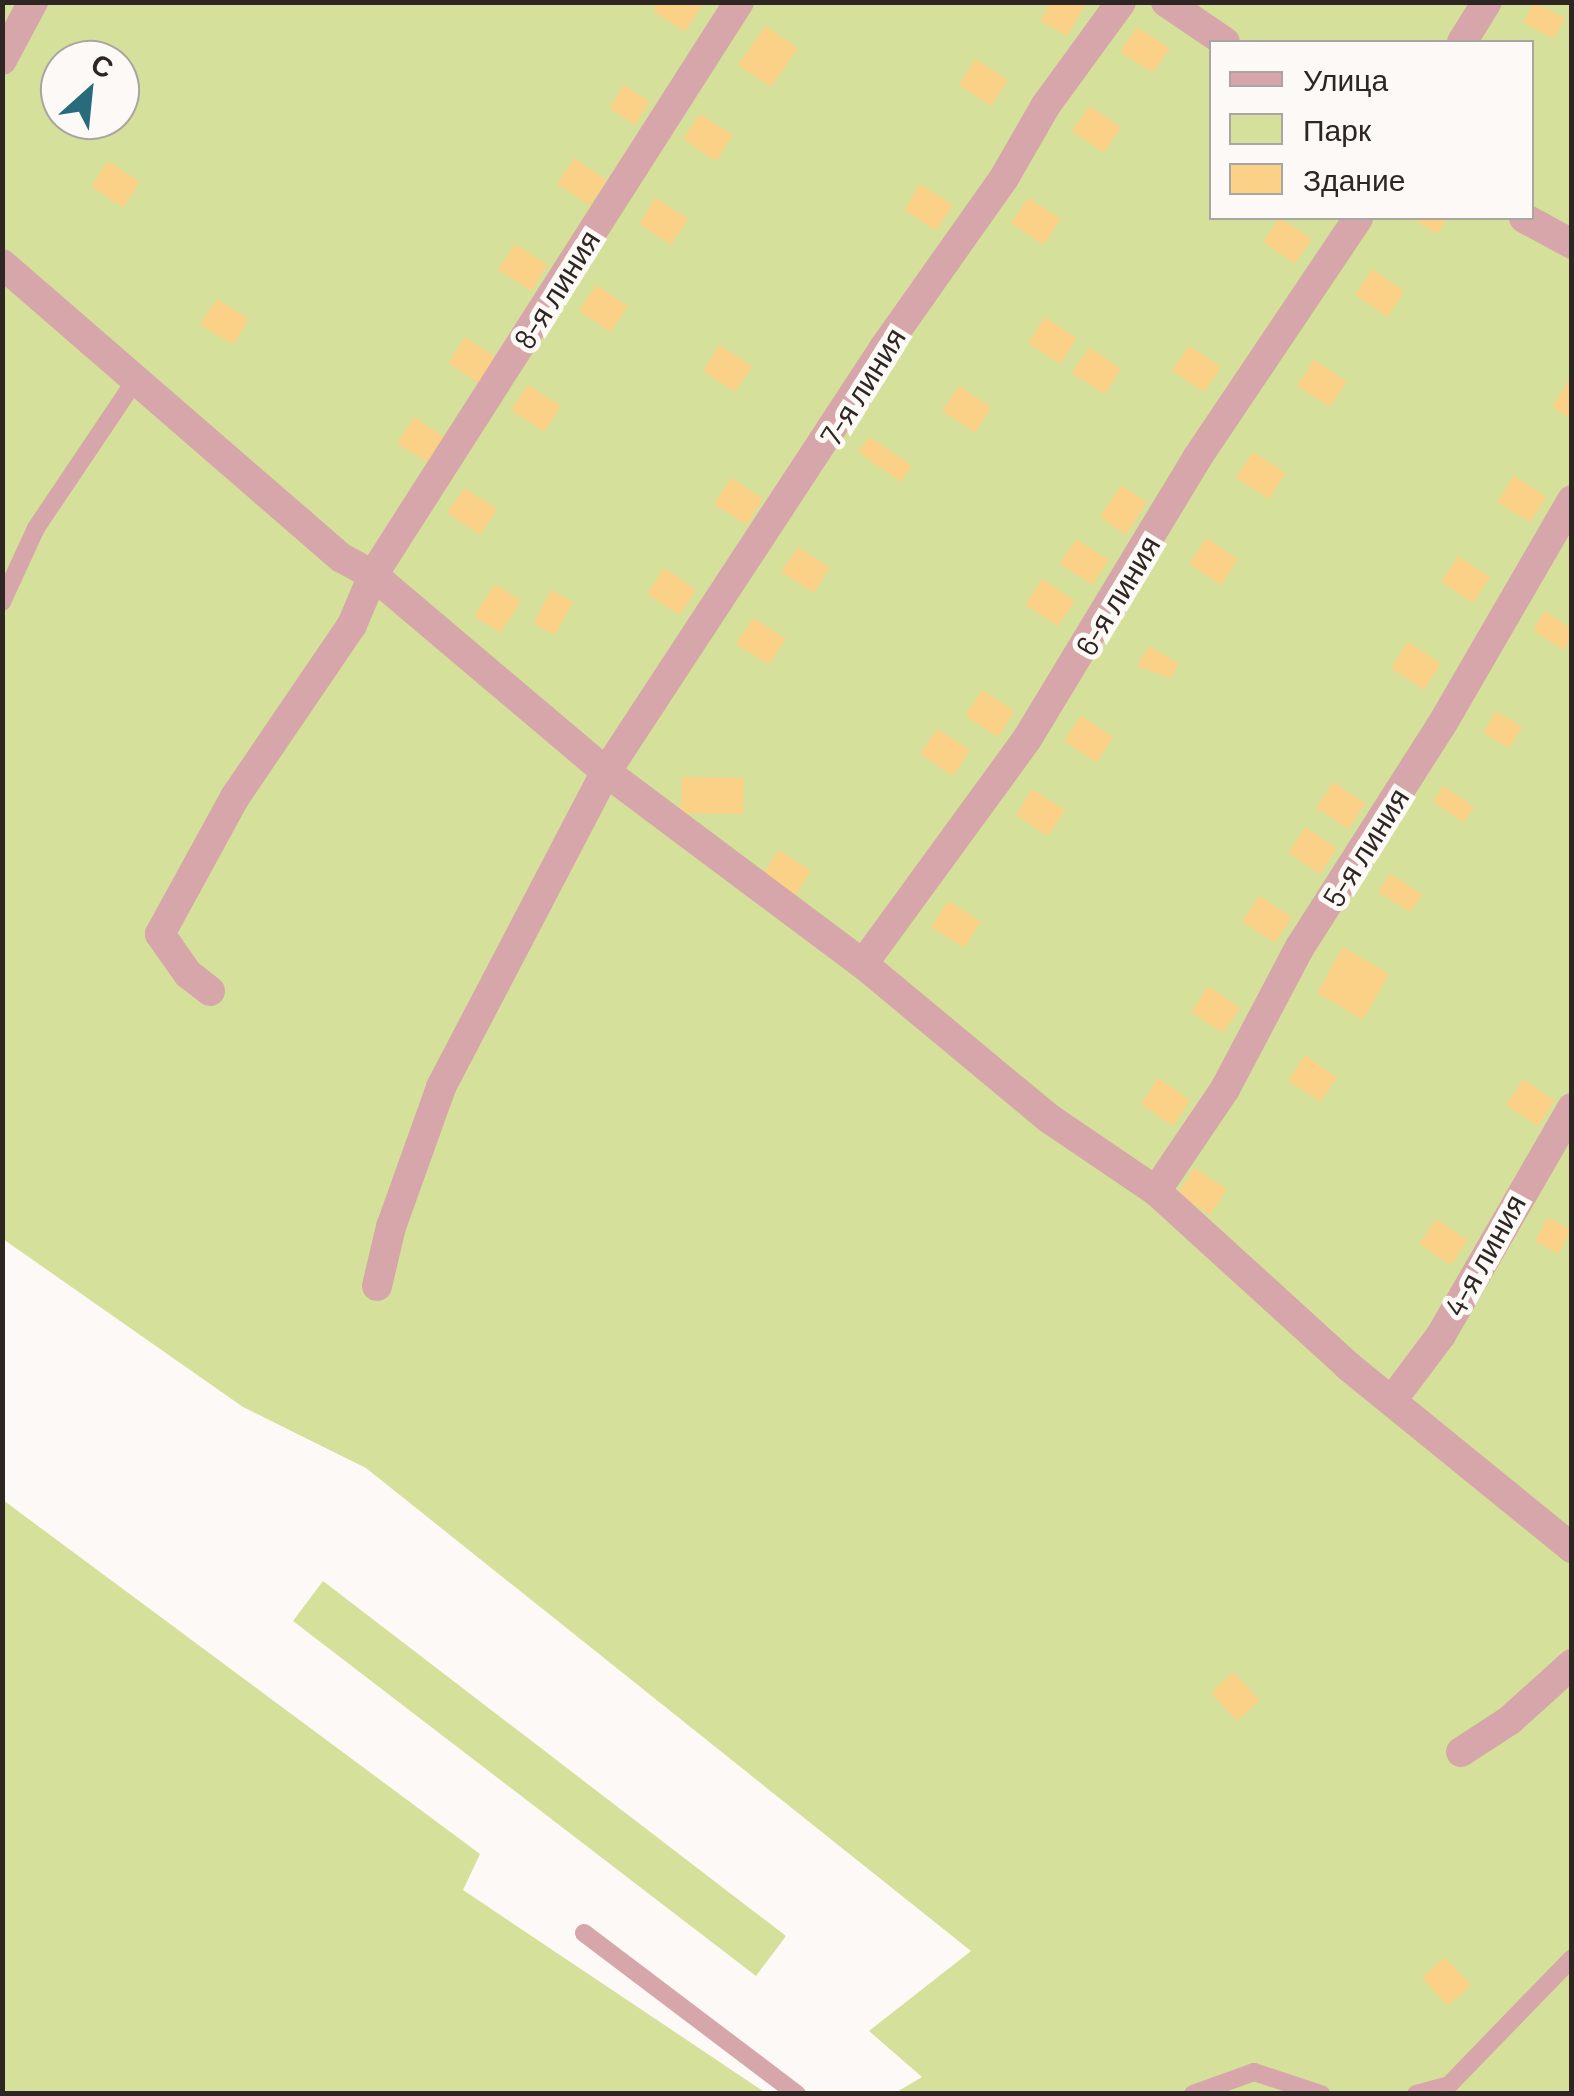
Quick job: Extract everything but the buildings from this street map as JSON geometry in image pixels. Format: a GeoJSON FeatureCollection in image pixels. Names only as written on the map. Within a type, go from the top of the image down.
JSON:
{"type":"FeatureCollection","features":[{"type":"Feature","properties":{"kind":"street"},"geometry":{"type":"LineString","coordinates":[[2,60],[33,2]]}},
{"type":"Feature","properties":{"kind":"street","name":"8-я линия"},"geometry":{"type":"LineString","coordinates":[[210,991],[188,974],[160,934],[235,798],[352,626],[373,575],[739,2]]}},
{"type":"Feature","properties":{"kind":"street","name":"7-я линия"},"geometry":{"type":"LineString","coordinates":[[377,1286],[391,1227],[441,1087],[606,772],[943,260],[1004,178],[1046,105],[1121,2]]}},
{"type":"Feature","properties":{"kind":"street"},"geometry":{"type":"LineString","coordinates":[[1166,2],[1222,40]]}},
{"type":"Feature","properties":{"kind":"street"},"geometry":{"type":"LineString","coordinates":[[1463,40],[1487,2]]}},
{"type":"Feature","properties":{"kind":"street","name":"6-я линия"},"geometry":{"type":"LineString","coordinates":[[862,964],[1027,739],[1216,428],[1357,220]]}},
{"type":"Feature","properties":{"kind":"street"},"geometry":{"type":"LineString","coordinates":[[1528,220],[1572,244]]}},
{"type":"Feature","properties":{"kind":"street"},"geometry":{"type":"LineString","coordinates":[[2,264],[342,558],[373,575],[606,772],[862,964],[1047,1118],[1156,1191],[1174,1215],[1572,1548]]}},
{"type":"Feature","properties":{"kind":"street","name":"5-я линия"},"geometry":{"type":"LineString","coordinates":[[1156,1191],[1226,1089],[1300,947],[1441,726],[1572,500]]}},
{"type":"Feature","properties":{"kind":"street","name":"4-я линия"},"geometry":{"type":"LineString","coordinates":[[1393,1399],[1441,1334],[1572,1108]]}},
{"type":"Feature","properties":{"kind":"street"},"geometry":{"type":"LineString","coordinates":[[1460,1752],[1510,1720],[1572,1664]]}},
{"type":"Feature","properties":{"kind":"lane"},"geometry":{"type":"LineString","coordinates":[[2,602],[36,528],[134,382]]}},
{"type":"Feature","properties":{"kind":"lane"},"geometry":{"type":"LineString","coordinates":[[584,1934],[798,2094]]}},
{"type":"Feature","properties":{"kind":"lane"},"geometry":{"type":"LineString","coordinates":[[1416,2094],[1449,2085],[1572,1958]]}},
{"type":"Feature","properties":{"kind":"lane"},"geometry":{"type":"LineString","coordinates":[[1192,2094],[1254,2072],[1321,2094]]}},
{"type":"Feature","properties":{"kind":"green space"},"geometry":{"type":"Polygon","coordinates":[[[2,3],[1571,3],[1571,2093],[895,2093],[922,2077],[869,2031],[971,1951],[366,1468],[243,1407],[3,1239],[2,3]]]}},
{"type":"Feature","properties":{"kind":"green space"},"geometry":{"type":"Polygon","coordinates":[[[3,1500],[480,1854],[463,1890],[766,2093],[3,2093],[3,1500]]]}},
{"type":"Feature","properties":{"kind":"green space"},"geometry":{"type":"Polygon","coordinates":[[[323,1581],[786,1936],[756,1976],[293,1621],[323,1581]]]}}]}
